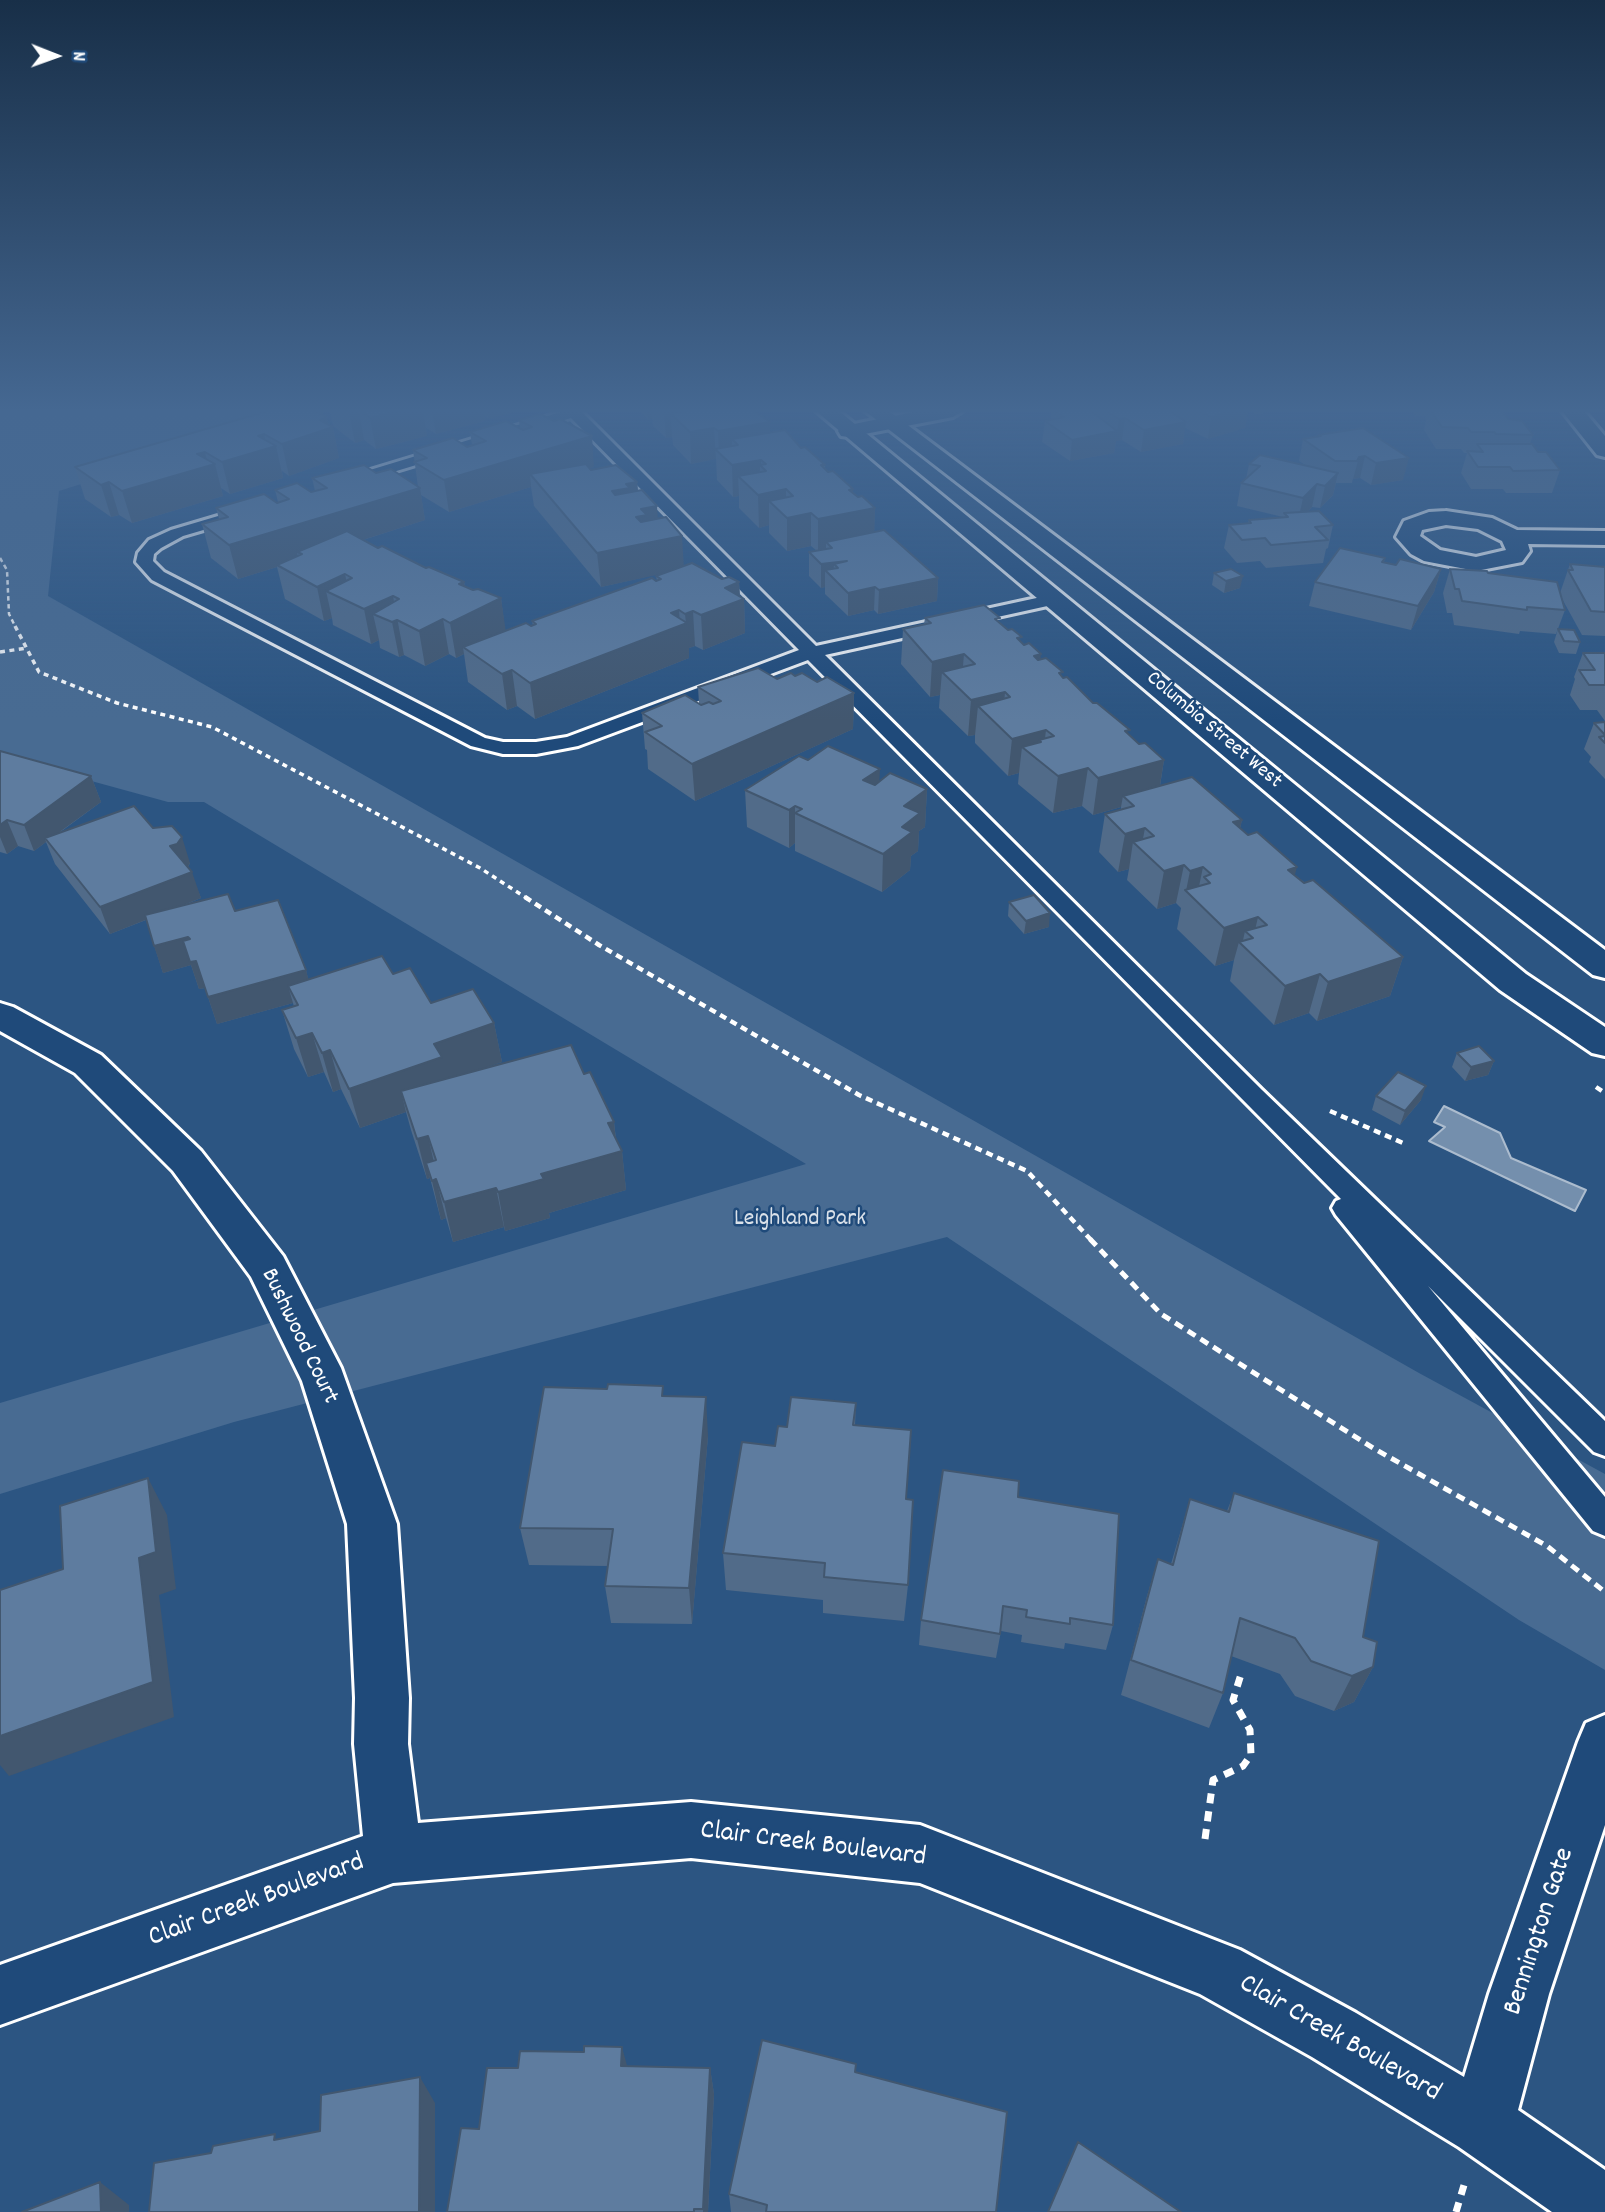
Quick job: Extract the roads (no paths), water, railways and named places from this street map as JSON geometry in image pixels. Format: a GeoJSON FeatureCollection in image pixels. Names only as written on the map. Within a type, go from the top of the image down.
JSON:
{"type":"FeatureCollection","features":[{"type":"Feature","properties":{"kind":"main road","name":"Columbia Street West"},"geometry":{"type":"LineString","coordinates":[[952,514],[1513,982],[1605,1044]]}},
{"type":"Feature","properties":{"kind":"main road","name":"Columbia Street West"},"geometry":{"type":"LineString","coordinates":[[1010,514],[1605,968]]}},
{"type":"Feature","properties":{"kind":"main road"},"geometry":{"type":"LineString","coordinates":[[1513,537],[1605,538]]}},
{"type":"Feature","properties":{"kind":"main road","name":"Bushwood Court"},"geometry":{"type":"LineString","coordinates":[[0,1014],[88,1064],[187,1161],[268,1269],[325,1381],[372,1524],[382,1698],[381,1744],[393,1854]]}},
{"type":"Feature","properties":{"kind":"main road","name":"Bennington Gate"},"geometry":{"type":"LineString","coordinates":[[1482,2124],[1518,1994],[1605,1742]]}},
{"type":"Feature","properties":{"kind":"main road","name":"Clair Creek Boulevard"},"geometry":{"type":"LineString","coordinates":[[0,1995],[393,1854],[691,1830],[920,1854],[1219,1971],[1334,2035],[1482,2124],[1605,2209]]}},
{"type":"Feature","properties":{"kind":"lane"},"geometry":{"type":"LineString","coordinates":[[240,514],[177,533],[155,544],[146,554],[144,562],[158,576],[478,742],[503,748],[536,748],[571,742],[812,652],[1055,598]]}},
{"type":"Feature","properties":{"kind":"lane"},"geometry":{"type":"LineString","coordinates":[[676,514],[1253,1096],[1605,1442]]}},
{"type":"Feature","properties":{"kind":"lane"},"geometry":{"type":"LineString","coordinates":[[1253,1096],[1605,1521]]}},
{"type":"Feature","properties":{"kind":"park label","name":"Leighland Park"},"geometry":{"type":"Point","coordinates":[800,1221]}}]}
